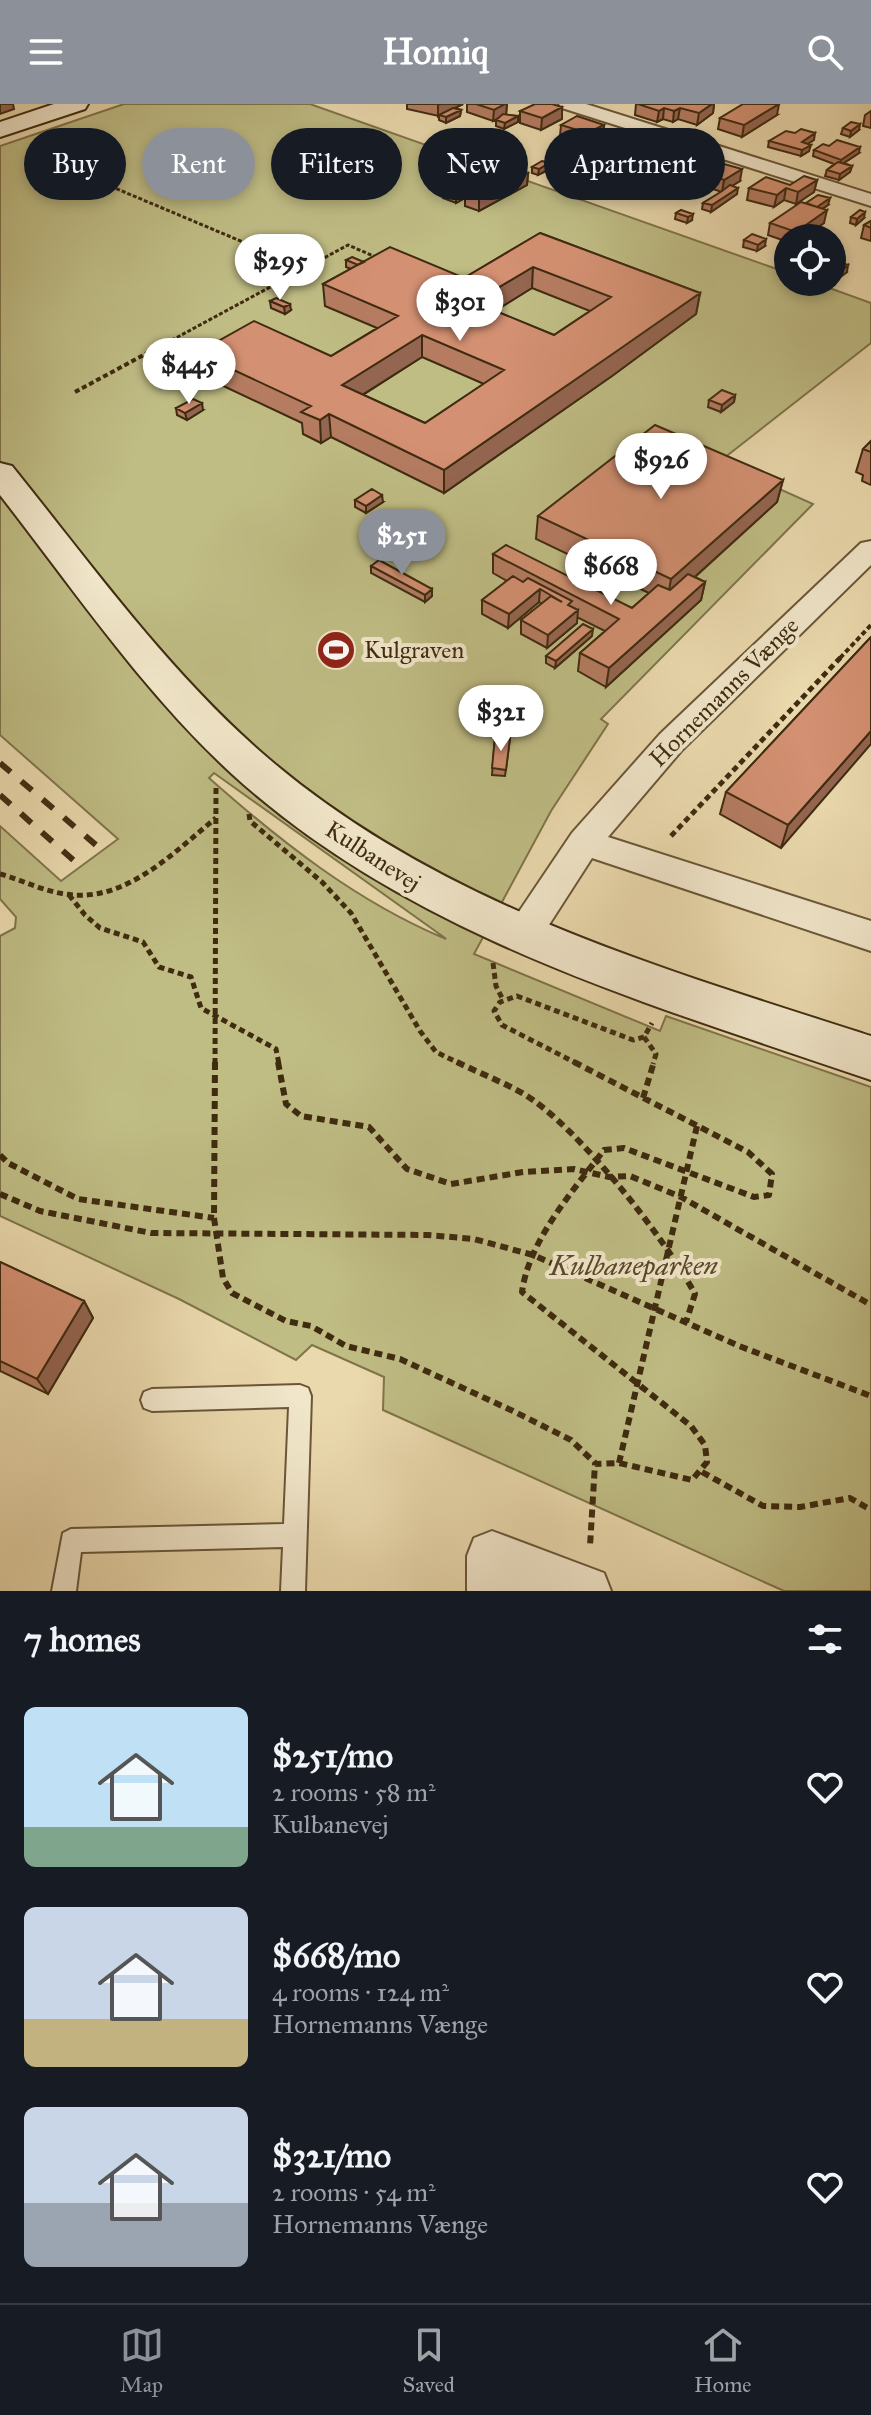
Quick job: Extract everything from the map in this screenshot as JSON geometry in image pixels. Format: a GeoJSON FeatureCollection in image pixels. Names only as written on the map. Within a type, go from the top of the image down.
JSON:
{"type":"FeatureCollection","features":[{"type":"Feature","properties":{"kind":"street"},"geometry":{"type":"LineString","coordinates":[[568,104],[871,200]]}},
{"type":"Feature","properties":{"kind":"street"},"geometry":{"type":"LineString","coordinates":[[0,130],[60,106]]}},
{"type":"Feature","properties":{"kind":"street","name":"Kulbanevej"},"geometry":{"type":"LineString","coordinates":[[0,473],[189,706],[235,752],[327,828],[418,887],[523,935],[664,988],[871,1058]]}},
{"type":"Feature","properties":{"kind":"street","name":"Hornemanns Vænge"},"geometry":{"type":"LineString","coordinates":[[523,935],[584,842],[671,742],[871,549]]}},
{"type":"Feature","properties":{"kind":"street"},"geometry":{"type":"LineString","coordinates":[[584,842],[871,936]]}},
{"type":"Feature","properties":{"kind":"street"},"geometry":{"type":"LineString","coordinates":[[492,1591],[492,1556],[587,1575]]}},
{"type":"Feature","properties":{"kind":"lane"},"geometry":{"type":"LineString","coordinates":[[152,1400],[300,1396],[293,1591]]}},
{"type":"Feature","properties":{"kind":"lane"},"geometry":{"type":"LineString","coordinates":[[64,1591],[71,1541],[295,1535]]}},
{"type":"Feature","properties":{"kind":"path"},"geometry":{"type":"LineString","coordinates":[[126,193],[301,267]]}},
{"type":"Feature","properties":{"kind":"path"},"geometry":{"type":"LineString","coordinates":[[75,392],[151,353],[301,267],[348,245],[390,262]]}},
{"type":"Feature","properties":{"kind":"path"},"geometry":{"type":"LineString","coordinates":[[642,859],[685,824],[871,625]]}},
{"type":"Feature","properties":{"kind":"path"},"geometry":{"type":"LineString","coordinates":[[235,752],[216,780],[214,1218],[223,1278],[232,1293],[260,1310],[286,1321],[311,1326],[346,1346],[400,1359],[571,1440],[595,1464],[619,1463],[692,1480],[702,1472],[707,1462],[705,1445],[691,1426],[522,1292],[521,1281],[533,1255],[604,1150],[618,1147],[685,1169],[754,1197],[769,1195],[772,1174],[759,1160],[502,1025],[494,1011],[500,1002],[517,996],[625,1038],[644,1037]]}},
{"type":"Feature","properties":{"kind":"path"},"geometry":{"type":"LineString","coordinates":[[274,785],[248,809],[250,821],[322,882],[351,913],[420,1031],[436,1052],[525,1095],[560,1123],[596,1160],[680,1266],[695,1294],[686,1322]]}},
{"type":"Feature","properties":{"kind":"path"},"geometry":{"type":"LineString","coordinates":[[0,874],[69,895],[95,895],[120,887],[145,873],[216,818]]}},
{"type":"Feature","properties":{"kind":"path"},"geometry":{"type":"LineString","coordinates":[[69,895],[84,917],[111,935],[143,942],[159,967],[191,977],[193,997],[202,1011],[244,1029],[276,1049],[286,1104],[301,1116],[369,1127],[407,1169],[451,1184],[523,1172],[574,1169],[609,1177],[630,1176],[681,1197],[871,1305]]}},
{"type":"Feature","properties":{"kind":"path"},"geometry":{"type":"LineString","coordinates":[[644,1037],[664,988]]}},
{"type":"Feature","properties":{"kind":"path"},"geometry":{"type":"LineString","coordinates":[[643,1098],[656,1054],[644,1037]]}},
{"type":"Feature","properties":{"kind":"path"},"geometry":{"type":"LineString","coordinates":[[619,1463],[697,1126]]}},
{"type":"Feature","properties":{"kind":"path"},"geometry":{"type":"LineString","coordinates":[[0,1155],[8,1163],[78,1199],[214,1218]]}},
{"type":"Feature","properties":{"kind":"path"},"geometry":{"type":"LineString","coordinates":[[0,1194],[40,1211],[151,1233],[428,1235],[474,1239],[533,1255],[767,1357],[871,1396]]}},
{"type":"Feature","properties":{"kind":"path"},"geometry":{"type":"LineString","coordinates":[[587,1575],[595,1464]]}},
{"type":"Feature","properties":{"kind":"path"},"geometry":{"type":"LineString","coordinates":[[702,1472],[763,1506],[800,1507],[850,1498],[871,1510]]}},
{"type":"Feature","properties":{"kind":"green space","name":"Kulbaneparken"},"geometry":{"type":"Polygon","coordinates":[[[124,104],[310,104],[378,128],[271,128],[271,200],[402,200],[402,137],[418,142],[418,200],[528,200],[528,181],[544,187],[544,200],[582,200],[774,268],[774,296],[846,294],[871,303],[871,343],[719,462],[813,504],[601,719],[608,724],[551,811],[474,954],[660,1031],[666,1016],[871,1087],[871,1591],[784,1591],[383,1410],[384,1377],[312,1345],[296,1360],[179,1299],[0,1216],[0,936],[15,928],[16,917],[0,899],[0,826],[61,881],[118,839],[0,735],[0,146],[24,138],[24,200],[126,200],[126,128],[53,128],[124,104]],[[214,773],[209,778],[263,825],[321,868],[381,907],[446,939],[214,773]]]}},
{"type":"Feature","properties":{"kind":"building"},"geometry":{"type":"Polygon","coordinates":[[[476,104],[505,104],[494,110],[476,104]]]}},
{"type":"Feature","properties":{"kind":"building"},"geometry":{"type":"Polygon","coordinates":[[[535,104],[562,107],[542,118],[520,111],[535,104]]]}},
{"type":"Feature","properties":{"kind":"building"},"geometry":{"type":"Polygon","coordinates":[[[638,104],[712,104],[699,113],[680,108],[659,111],[638,104]]]}},
{"type":"Feature","properties":{"kind":"building"},"geometry":{"type":"Polygon","coordinates":[[[743,104],[779,104],[744,125],[720,118],[743,104]]]}},
{"type":"Feature","properties":{"kind":"building"},"geometry":{"type":"Polygon","coordinates":[[[453,108],[461,110],[446,117],[439,115],[453,108]]]}},
{"type":"Feature","properties":{"kind":"building"},"geometry":{"type":"Polygon","coordinates":[[[503,114],[518,116],[505,123],[496,120],[503,114]]]}},
{"type":"Feature","properties":{"kind":"building"},"geometry":{"type":"Polygon","coordinates":[[[577,116],[604,125],[598,128],[571,128],[561,125],[577,116]]]}},
{"type":"Feature","properties":{"kind":"building"},"geometry":{"type":"Polygon","coordinates":[[[851,122],[860,124],[851,131],[843,128],[851,122]]]}},
{"type":"Feature","properties":{"kind":"building"},"geometry":{"type":"Polygon","coordinates":[[[801,129],[815,133],[802,142],[811,145],[802,150],[769,141],[786,131],[795,133],[801,129]]]}},
{"type":"Feature","properties":{"kind":"building"},"geometry":{"type":"Polygon","coordinates":[[[837,140],[860,147],[841,160],[814,150],[823,144],[829,146],[837,140]]]}},
{"type":"Feature","properties":{"kind":"building"},"geometry":{"type":"Polygon","coordinates":[[[544,162],[544,166],[539,169],[532,167],[544,162]]]}},
{"type":"Feature","properties":{"kind":"building"},"geometry":{"type":"Polygon","coordinates":[[[838,162],[852,166],[840,174],[827,170],[838,162]]]}},
{"type":"Feature","properties":{"kind":"building"},"geometry":{"type":"Polygon","coordinates":[[[725,164],[742,169],[725,179],[725,164]]]}},
{"type":"Feature","properties":{"kind":"building"},"geometry":{"type":"Polygon","coordinates":[[[804,176],[817,180],[798,192],[786,188],[777,195],[749,188],[766,177],[790,185],[804,176]]]}},
{"type":"Feature","properties":{"kind":"building"},"geometry":{"type":"Polygon","coordinates":[[[730,185],[738,188],[725,196],[725,189],[730,185]]]}},
{"type":"Feature","properties":{"kind":"building"},"geometry":{"type":"Polygon","coordinates":[[[818,195],[830,198],[817,207],[806,203],[818,195]]]}},
{"type":"Feature","properties":{"kind":"building"},"geometry":{"type":"Polygon","coordinates":[[[708,200],[720,200],[712,205],[703,203],[708,200]]]}},
{"type":"Feature","properties":{"kind":"building"},"geometry":{"type":"Polygon","coordinates":[[[801,202],[827,210],[807,224],[770,223],[801,202]]]}},
{"type":"Feature","properties":{"kind":"building"},"geometry":{"type":"Polygon","coordinates":[[[681,210],[693,214],[688,217],[676,213],[681,210]]]}},
{"type":"Feature","properties":{"kind":"building"},"geometry":{"type":"Polygon","coordinates":[[[860,210],[865,212],[857,219],[851,217],[860,210]]]}},
{"type":"Feature","properties":{"kind":"building"},"geometry":{"type":"Polygon","coordinates":[[[540,233],[700,293],[444,470],[329,414],[320,420],[301,412],[311,406],[197,353],[254,321],[331,356],[398,316],[323,284],[390,247],[464,278],[540,233]],[[533,267],[474,302],[554,335],[611,297],[533,267]],[[422,335],[342,385],[425,423],[504,370],[422,335]]]}},
{"type":"Feature","properties":{"kind":"building"},"geometry":{"type":"Polygon","coordinates":[[[752,234],[766,239],[758,245],[744,240],[752,234]]]}},
{"type":"Feature","properties":{"kind":"building"},"geometry":{"type":"Polygon","coordinates":[[[352,257],[364,262],[358,265],[346,260],[352,257]]]}},
{"type":"Feature","properties":{"kind":"building"},"geometry":{"type":"Polygon","coordinates":[[[276,298],[290,304],[284,307],[270,301],[276,298]]]}},
{"type":"Feature","properties":{"kind":"building"},"geometry":{"type":"Polygon","coordinates":[[[722,390],[735,395],[722,405],[709,400],[722,390]]]}},
{"type":"Feature","properties":{"kind":"building"},"geometry":{"type":"Polygon","coordinates":[[[193,399],[202,403],[185,413],[176,408],[193,399]]]}},
{"type":"Feature","properties":{"kind":"building"},"geometry":{"type":"Polygon","coordinates":[[[655,425],[783,480],[671,579],[538,516],[655,425]]]}},
{"type":"Feature","properties":{"kind":"building"},"geometry":{"type":"Polygon","coordinates":[[[871,441],[871,452],[863,449],[871,441]]]}},
{"type":"Feature","properties":{"kind":"building"},"geometry":{"type":"Polygon","coordinates":[[[372,489],[382,495],[366,506],[355,500],[372,489]]]}},
{"type":"Feature","properties":{"kind":"building"},"geometry":{"type":"Polygon","coordinates":[[[506,545],[632,608],[658,585],[670,590],[688,574],[705,582],[609,668],[580,653],[619,619],[493,554],[506,545]]]}},
{"type":"Feature","properties":{"kind":"building"},"geometry":{"type":"Polygon","coordinates":[[[379,560],[432,589],[425,595],[371,566],[379,560]]]}},
{"type":"Feature","properties":{"kind":"building"},"geometry":{"type":"Polygon","coordinates":[[[513,576],[523,582],[528,578],[572,601],[568,605],[578,610],[548,635],[521,620],[551,596],[562,602],[540,589],[509,614],[482,600],[513,576]]]}},
{"type":"Feature","properties":{"kind":"building"},"geometry":{"type":"Polygon","coordinates":[[[583,624],[593,629],[556,661],[546,656],[583,624]]]}},
{"type":"Feature","properties":{"kind":"building"},"geometry":{"type":"Polygon","coordinates":[[[871,637],[871,731],[788,825],[726,792],[871,637]]]}},
{"type":"Feature","properties":{"kind":"building"},"geometry":{"type":"Polygon","coordinates":[[[495,737],[510,738],[506,770],[492,768],[495,737]]]}},
{"type":"Feature","properties":{"kind":"building"},"geometry":{"type":"Polygon","coordinates":[[[0,1262],[84,1301],[37,1379],[0,1361],[0,1262]]]}},
{"type":"Feature","properties":{"kind":"railway"},"geometry":{"type":"LineString","coordinates":[[0,763],[103,851]]}},
{"type":"Feature","properties":{"kind":"railway"},"geometry":{"type":"LineString","coordinates":[[0,795],[81,867]]}},
{"type":"Feature","properties":{"kind":"place","name":"Kulgraven"},"geometry":{"type":"Point","coordinates":[336,650]}}]}
